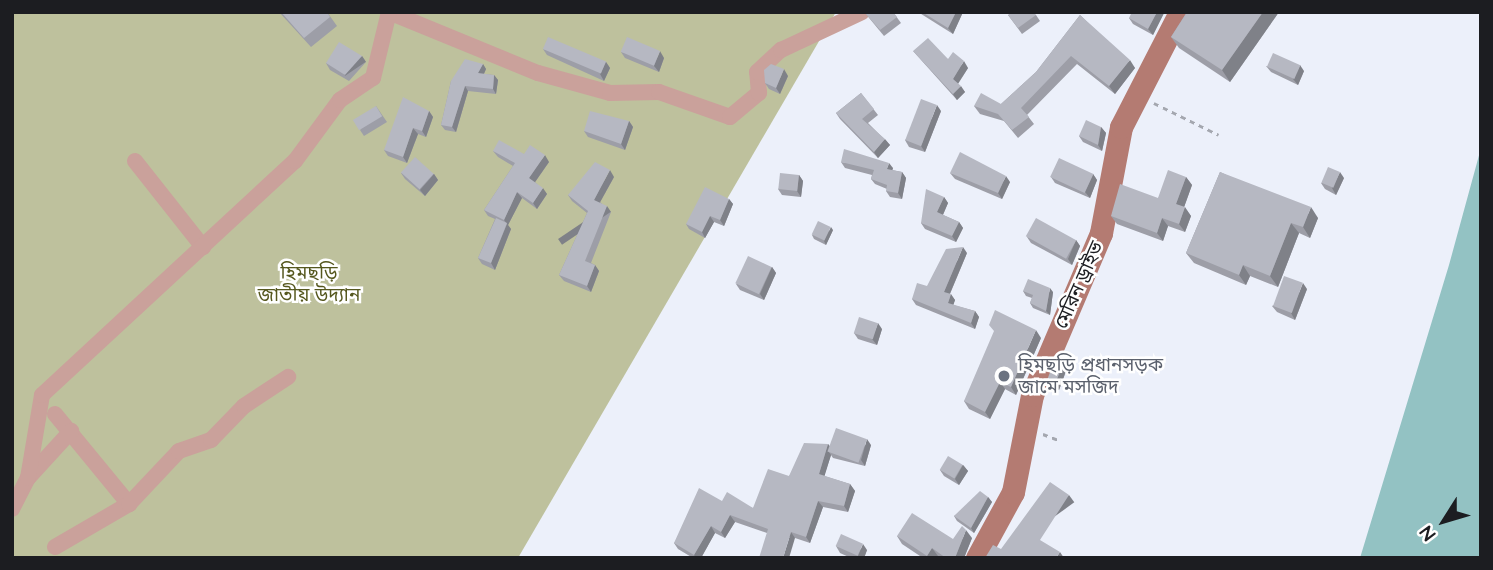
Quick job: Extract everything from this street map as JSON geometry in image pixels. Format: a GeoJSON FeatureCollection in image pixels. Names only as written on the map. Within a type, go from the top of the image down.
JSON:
{"type":"FeatureCollection","features":[{"type":"Feature","properties":{"kind":"main road","name":"মেরিন ড্রাইভ"},"geometry":{"type":"LineString","coordinates":[[977,558],[1013,492],[1032,396],[1101,233],[1121,127],[1135,94],[1180,12]]}},
{"type":"Feature","properties":{"kind":"street"},"geometry":{"type":"LineString","coordinates":[[28,478],[42,395],[295,161],[340,100],[373,78],[389,12],[538,73],[610,93],[659,92],[730,117],[759,93],[757,72],[781,50],[862,12]]}},
{"type":"Feature","properties":{"kind":"street"},"geometry":{"type":"LineString","coordinates":[[135,161],[203,247]]}},
{"type":"Feature","properties":{"kind":"street"},"geometry":{"type":"LineString","coordinates":[[55,547],[129,504],[179,451],[211,440],[244,406],[288,377]]}},
{"type":"Feature","properties":{"kind":"street"},"geometry":{"type":"LineString","coordinates":[[55,414],[129,504]]}},
{"type":"Feature","properties":{"kind":"street"},"geometry":{"type":"LineString","coordinates":[[12,509],[28,478],[71,431]]}},
{"type":"Feature","properties":{"kind":"path"},"geometry":{"type":"LineString","coordinates":[[1135,94],[1219,135]]}},
{"type":"Feature","properties":{"kind":"green space","name":"হিমছড়ি জাতীয় উদ্যান"},"geometry":{"type":"Polygon","coordinates":[[[12,12],[836,12],[518,558],[12,558],[12,12]]]}},
{"type":"Feature","properties":{"kind":"shaded area"},"geometry":{"type":"Polygon","coordinates":[[[1481,148],[1481,558],[1360,558],[1449,265],[1481,148]]]}},
{"type":"Feature","properties":{"kind":"building"},"geometry":{"type":"Polygon","coordinates":[[[281,12],[327,12],[330,17],[304,38],[281,12]]]}},
{"type":"Feature","properties":{"kind":"building"},"geometry":{"type":"Polygon","coordinates":[[[866,12],[893,12],[897,17],[880,30],[866,12]]]}},
{"type":"Feature","properties":{"kind":"building"},"geometry":{"type":"Polygon","coordinates":[[[922,12],[956,12],[948,28],[922,12]]]}},
{"type":"Feature","properties":{"kind":"building"},"geometry":{"type":"Polygon","coordinates":[[[1011,12],[1034,12],[1036,15],[1018,28],[1008,15],[1011,12]]]}},
{"type":"Feature","properties":{"kind":"building"},"geometry":{"type":"Polygon","coordinates":[[[1132,12],[1157,12],[1148,29],[1129,18],[1132,12]]]}},
{"type":"Feature","properties":{"kind":"building"},"geometry":{"type":"Polygon","coordinates":[[[1187,12],[1263,12],[1222,70],[1171,37],[1187,12]]]}},
{"type":"Feature","properties":{"kind":"building"},"geometry":{"type":"Polygon","coordinates":[[[1080,15],[1130,60],[1109,86],[1071,56],[1021,108],[1029,117],[1012,130],[998,114],[974,106],[981,93],[1001,104],[1036,72],[1080,15]]]}},
{"type":"Feature","properties":{"kind":"building"},"geometry":{"type":"Polygon","coordinates":[[[548,37],[606,62],[601,74],[543,49],[548,37]]]}},
{"type":"Feature","properties":{"kind":"building"},"geometry":{"type":"Polygon","coordinates":[[[627,37],[660,51],[654,66],[621,52],[627,37]]]}},
{"type":"Feature","properties":{"kind":"building"},"geometry":{"type":"Polygon","coordinates":[[[928,38],[948,59],[953,52],[964,61],[953,79],[961,86],[953,94],[913,51],[928,38]]]}},
{"type":"Feature","properties":{"kind":"building"},"geometry":{"type":"Polygon","coordinates":[[[339,42],[362,56],[345,75],[326,63],[339,42]]]}},
{"type":"Feature","properties":{"kind":"building"},"geometry":{"type":"Polygon","coordinates":[[[1273,53],[1300,65],[1294,79],[1267,67],[1273,53]]]}},
{"type":"Feature","properties":{"kind":"building"},"geometry":{"type":"Polygon","coordinates":[[[465,59],[483,64],[478,73],[494,75],[493,89],[465,86],[452,127],[441,125],[451,81],[465,59]]]}},
{"type":"Feature","properties":{"kind":"building"},"geometry":{"type":"Polygon","coordinates":[[[771,64],[784,69],[776,88],[765,83],[764,70],[771,64]]]}},
{"type":"Feature","properties":{"kind":"building"},"geometry":{"type":"Polygon","coordinates":[[[861,93],[874,109],[862,119],[885,139],[874,152],[836,113],[861,93]]]}},
{"type":"Feature","properties":{"kind":"building"},"geometry":{"type":"Polygon","coordinates":[[[403,97],[429,111],[422,131],[413,128],[403,157],[384,150],[403,97]]]}},
{"type":"Feature","properties":{"kind":"building"},"geometry":{"type":"Polygon","coordinates":[[[921,99],[937,105],[921,146],[905,140],[921,99]]]}},
{"type":"Feature","properties":{"kind":"building"},"geometry":{"type":"Polygon","coordinates":[[[376,106],[382,116],[359,130],[353,120],[376,106]]]}},
{"type":"Feature","properties":{"kind":"building"},"geometry":{"type":"Polygon","coordinates":[[[590,111],[629,121],[621,144],[584,131],[590,111]]]}},
{"type":"Feature","properties":{"kind":"building"},"geometry":{"type":"Polygon","coordinates":[[[1086,120],[1101,127],[1098,145],[1079,136],[1086,120]]]}},
{"type":"Feature","properties":{"kind":"building"},"geometry":{"type":"Polygon","coordinates":[[[499,140],[524,154],[530,145],[545,155],[529,178],[543,188],[533,203],[517,192],[504,220],[484,210],[515,163],[493,151],[499,140]]]}},
{"type":"Feature","properties":{"kind":"building"},"geometry":{"type":"Polygon","coordinates":[[[844,149],[889,163],[887,169],[902,172],[898,193],[886,191],[887,185],[871,179],[874,170],[841,162],[844,149]]]}},
{"type":"Feature","properties":{"kind":"building"},"geometry":{"type":"Polygon","coordinates":[[[960,152],[1006,176],[998,193],[950,173],[960,152]]]}},
{"type":"Feature","properties":{"kind":"building"},"geometry":{"type":"Polygon","coordinates":[[[415,157],[434,174],[420,189],[401,173],[415,157]]]}},
{"type":"Feature","properties":{"kind":"building"},"geometry":{"type":"Polygon","coordinates":[[[1059,158],[1093,174],[1085,193],[1050,177],[1059,158]]]}},
{"type":"Feature","properties":{"kind":"building"},"geometry":{"type":"Polygon","coordinates":[[[595,162],[610,170],[594,200],[607,206],[585,261],[595,265],[587,286],[559,275],[588,211],[568,195],[595,162]]]}},
{"type":"Feature","properties":{"kind":"building"},"geometry":{"type":"Polygon","coordinates":[[[1328,167],[1340,172],[1333,188],[1321,183],[1328,167]]]}},
{"type":"Feature","properties":{"kind":"building"},"geometry":{"type":"Polygon","coordinates":[[[1168,170],[1186,177],[1176,204],[1185,207],[1179,224],[1162,218],[1157,233],[1111,216],[1120,184],[1158,198],[1168,170]]]}},
{"type":"Feature","properties":{"kind":"building"},"geometry":{"type":"Polygon","coordinates":[[[1220,172],[1311,207],[1303,227],[1291,223],[1270,276],[1243,265],[1239,275],[1186,253],[1220,172]]]}},
{"type":"Feature","properties":{"kind":"building"},"geometry":{"type":"Polygon","coordinates":[[[780,173],[799,175],[797,191],[778,189],[780,173]]]}},
{"type":"Feature","properties":{"kind":"building"},"geometry":{"type":"Polygon","coordinates":[[[705,187],[729,199],[720,220],[710,216],[702,232],[686,224],[705,187]]]}},
{"type":"Feature","properties":{"kind":"building"},"geometry":{"type":"Polygon","coordinates":[[[926,189],[944,197],[937,212],[959,222],[952,236],[921,223],[926,189]]]}},
{"type":"Feature","properties":{"kind":"building"},"geometry":{"type":"Polygon","coordinates":[[[496,218],[507,223],[491,263],[478,258],[496,218]]]}},
{"type":"Feature","properties":{"kind":"building"},"geometry":{"type":"Polygon","coordinates":[[[1036,218],[1076,240],[1066,259],[1026,236],[1036,218]]]}},
{"type":"Feature","properties":{"kind":"building"},"geometry":{"type":"Polygon","coordinates":[[[818,221],[831,227],[824,241],[812,235],[818,221]]]}},
{"type":"Feature","properties":{"kind":"building"},"geometry":{"type":"Polygon","coordinates":[[[963,247],[944,292],[951,294],[948,303],[975,311],[971,323],[912,299],[917,283],[927,286],[946,249],[963,247]]]}},
{"type":"Feature","properties":{"kind":"building"},"geometry":{"type":"Polygon","coordinates":[[[748,256],[772,267],[759,294],[735,283],[748,256]]]}},
{"type":"Feature","properties":{"kind":"building"},"geometry":{"type":"Polygon","coordinates":[[[1284,276],[1303,283],[1292,313],[1273,306],[1284,276]]]}},
{"type":"Feature","properties":{"kind":"building"},"geometry":{"type":"Polygon","coordinates":[[[1028,279],[1050,288],[1046,311],[1030,303],[1033,295],[1023,291],[1028,279]]]}},
{"type":"Feature","properties":{"kind":"building"},"geometry":{"type":"Polygon","coordinates":[[[995,310],[1036,330],[1011,387],[1000,382],[985,412],[964,401],[994,331],[989,325],[995,310]]]}},
{"type":"Feature","properties":{"kind":"building"},"geometry":{"type":"Polygon","coordinates":[[[859,317],[878,323],[873,339],[854,333],[859,317]]]}},
{"type":"Feature","properties":{"kind":"building"},"geometry":{"type":"Polygon","coordinates":[[[1054,362],[1062,365],[1056,383],[1047,380],[1054,362]]]}},
{"type":"Feature","properties":{"kind":"building"},"geometry":{"type":"Polygon","coordinates":[[[836,428],[867,439],[858,463],[827,451],[836,428]]]}},
{"type":"Feature","properties":{"kind":"building"},"geometry":{"type":"Polygon","coordinates":[[[804,443],[828,444],[819,474],[850,484],[844,506],[818,501],[806,537],[791,532],[783,558],[759,558],[768,529],[730,515],[721,532],[711,526],[694,555],[674,543],[699,488],[722,501],[727,492],[753,508],[768,469],[789,476],[804,443]]]}},
{"type":"Feature","properties":{"kind":"building"},"geometry":{"type":"Polygon","coordinates":[[[948,456],[963,465],[954,478],[940,470],[948,456]]]}},
{"type":"Feature","properties":{"kind":"building"},"geometry":{"type":"Polygon","coordinates":[[[1050,482],[1069,495],[1040,540],[1060,552],[1056,558],[985,558],[993,545],[1001,549],[1050,482]]]}},
{"type":"Feature","properties":{"kind":"building"},"geometry":{"type":"Polygon","coordinates":[[[980,491],[988,497],[971,528],[954,516],[980,491]]]}},
{"type":"Feature","properties":{"kind":"building"},"geometry":{"type":"Polygon","coordinates":[[[912,513],[953,539],[962,526],[966,530],[955,558],[946,558],[932,548],[927,556],[897,536],[912,513]]]}},
{"type":"Feature","properties":{"kind":"building"},"geometry":{"type":"Polygon","coordinates":[[[841,534],[863,544],[858,556],[836,546],[841,534]]]}},
{"type":"Feature","properties":{"kind":"place","name":"হিমছড়ি প্রধানসড়ক জামে মসজিদ"},"geometry":{"type":"Point","coordinates":[1004,376]}}]}
